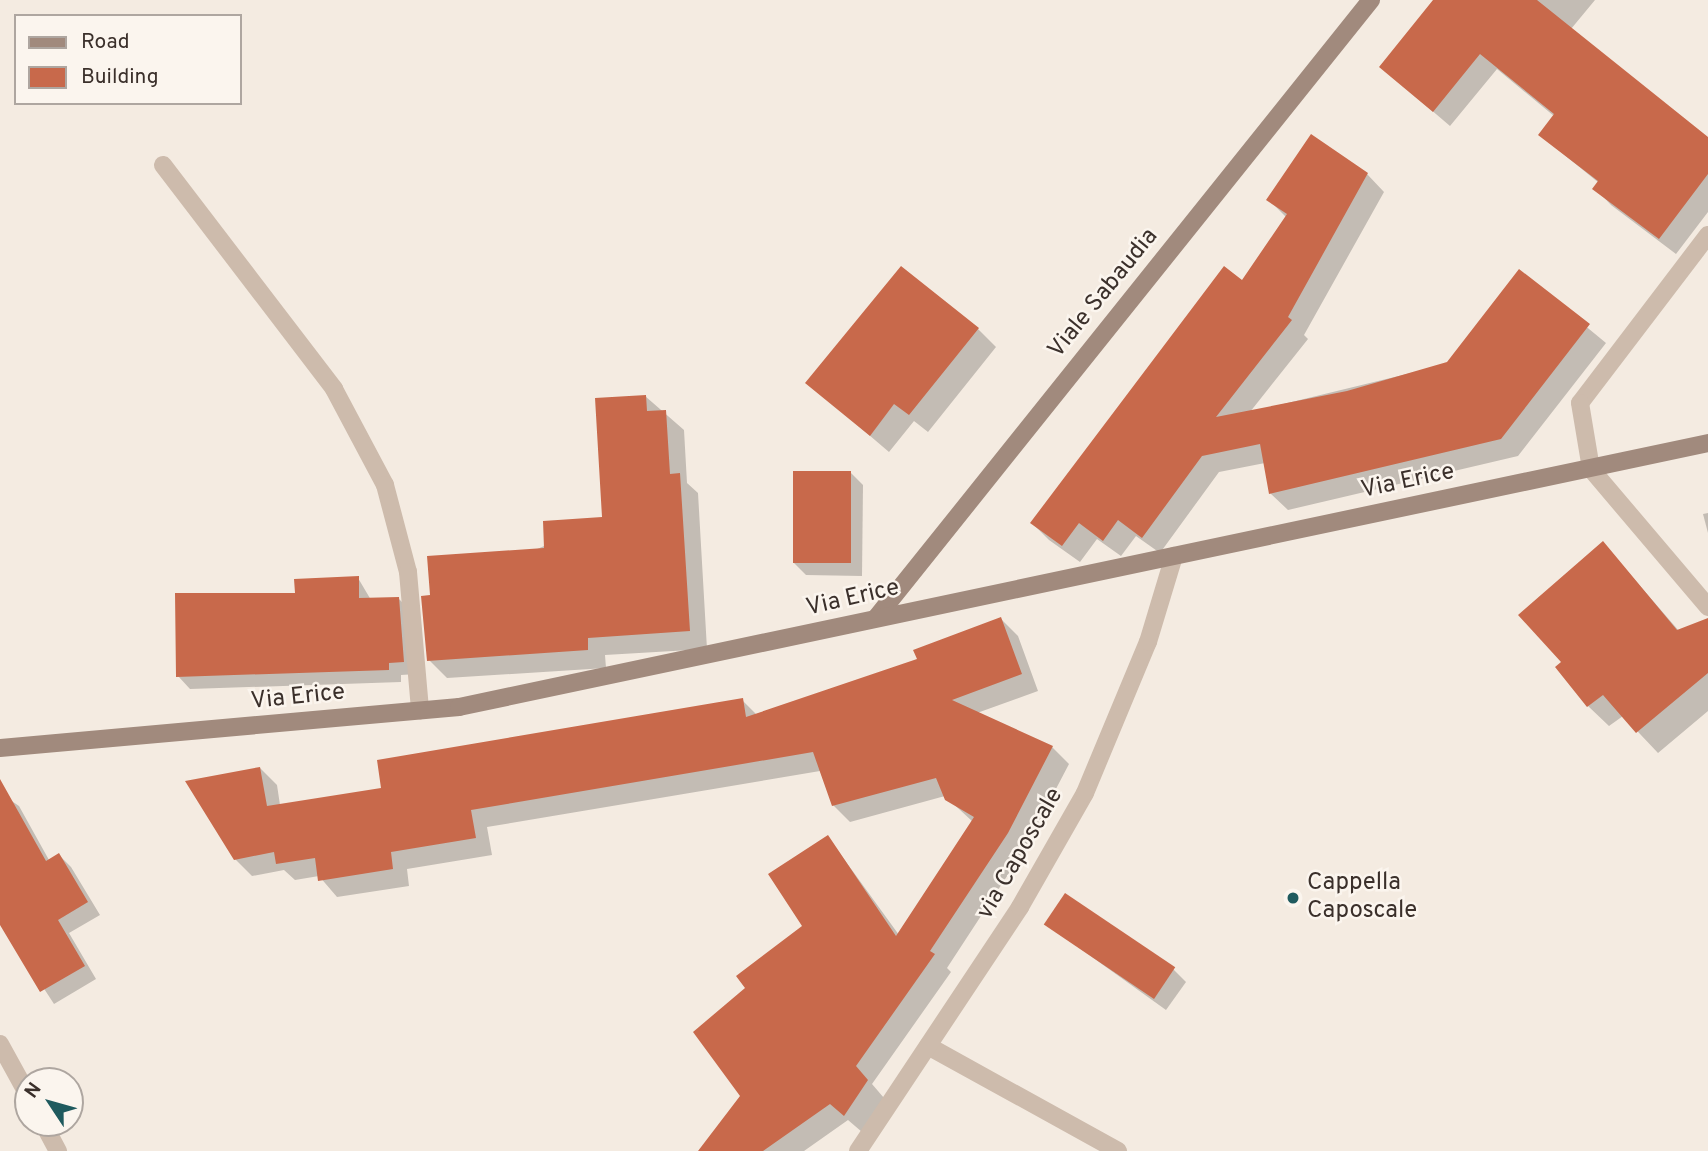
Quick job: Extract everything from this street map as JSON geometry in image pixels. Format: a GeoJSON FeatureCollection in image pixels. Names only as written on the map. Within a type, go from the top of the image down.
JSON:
{"type":"FeatureCollection","features":[{"type":"Feature","properties":{"kind":"street","name":"Viale Sabaudia"},"geometry":{"type":"LineString","coordinates":[[876,618],[1371,0]]}},
{"type":"Feature","properties":{"kind":"street"},"geometry":{"type":"LineString","coordinates":[[163,165],[334,389],[385,485],[408,572],[420,710]]}},
{"type":"Feature","properties":{"kind":"street"},"geometry":{"type":"LineString","coordinates":[[1708,235],[1580,403],[1591,469],[1708,607]]}},
{"type":"Feature","properties":{"kind":"street","name":"Via Erice"},"geometry":{"type":"LineString","coordinates":[[0,747],[420,710],[659,669],[876,618],[1708,443]]}},
{"type":"Feature","properties":{"kind":"street","name":"via Caposcale"},"geometry":{"type":"LineString","coordinates":[[858,1151],[1020,907],[1085,793],[1148,642],[1174,556]]}},
{"type":"Feature","properties":{"kind":"street"},"geometry":{"type":"LineString","coordinates":[[0,1044],[14,1070]]}},
{"type":"Feature","properties":{"kind":"street"},"geometry":{"type":"LineString","coordinates":[[928,1046],[1118,1151]]}},
{"type":"Feature","properties":{"kind":"building"},"geometry":{"type":"Polygon","coordinates":[[[1433,0],[1537,0],[1708,137],[1708,174],[1659,239],[1592,189],[1598,181],[1538,135],[1554,114],[1480,54],[1433,112],[1379,67],[1433,0]]]}},
{"type":"Feature","properties":{"kind":"building"},"geometry":{"type":"Polygon","coordinates":[[[1311,134],[1368,173],[1288,317],[1292,320],[1216,417],[1347,391],[1447,362],[1519,269],[1590,324],[1501,439],[1269,494],[1260,444],[1202,456],[1142,538],[1118,520],[1103,541],[1079,523],[1062,546],[1030,523],[1224,266],[1242,280],[1287,214],[1266,200],[1311,134]]]}},
{"type":"Feature","properties":{"kind":"building"},"geometry":{"type":"Polygon","coordinates":[[[901,266],[979,328],[909,415],[894,404],[870,436],[805,383],[901,266]]]}},
{"type":"Feature","properties":{"kind":"building"},"geometry":{"type":"Polygon","coordinates":[[[646,395],[647,411],[666,410],[670,474],[680,473],[690,631],[588,638],[588,650],[427,661],[421,596],[430,595],[427,556],[544,548],[543,521],[602,517],[595,398],[646,395]]]}},
{"type":"Feature","properties":{"kind":"building"},"geometry":{"type":"Polygon","coordinates":[[[793,471],[851,471],[851,563],[793,563],[793,471]]]}},
{"type":"Feature","properties":{"kind":"building"},"geometry":{"type":"Polygon","coordinates":[[[1603,541],[1677,630],[1708,618],[1708,673],[1636,733],[1603,695],[1587,707],[1555,667],[1561,662],[1518,615],[1603,541]]]}},
{"type":"Feature","properties":{"kind":"building"},"geometry":{"type":"Polygon","coordinates":[[[359,576],[359,598],[399,597],[404,662],[389,663],[389,670],[176,677],[175,593],[295,593],[294,579],[359,576]]]}},
{"type":"Feature","properties":{"kind":"building"},"geometry":{"type":"Polygon","coordinates":[[[1001,617],[1022,674],[952,700],[1053,746],[1008,833],[930,951],[935,954],[856,1066],[868,1080],[844,1116],[830,1104],[763,1151],[698,1151],[740,1096],[693,1032],[745,988],[736,976],[802,926],[768,874],[828,835],[896,936],[974,817],[945,800],[936,778],[832,806],[813,752],[471,810],[476,838],[391,852],[393,869],[318,881],[315,858],[276,864],[274,852],[234,860],[185,781],[260,767],[267,806],[381,788],[377,760],[743,698],[746,717],[917,659],[913,650],[1001,617]]]}},
{"type":"Feature","properties":{"kind":"building"},"geometry":{"type":"Polygon","coordinates":[[[0,779],[46,861],[59,853],[88,902],[58,920],[85,966],[40,992],[0,925],[0,779]]]}},
{"type":"Feature","properties":{"kind":"building"},"geometry":{"type":"Polygon","coordinates":[[[1065,893],[1175,967],[1154,999],[1044,925],[1065,893]]]}},
{"type":"Feature","properties":{"kind":"place","name":"Cappella Caposcale"},"geometry":{"type":"Point","coordinates":[1293,898]}}]}
